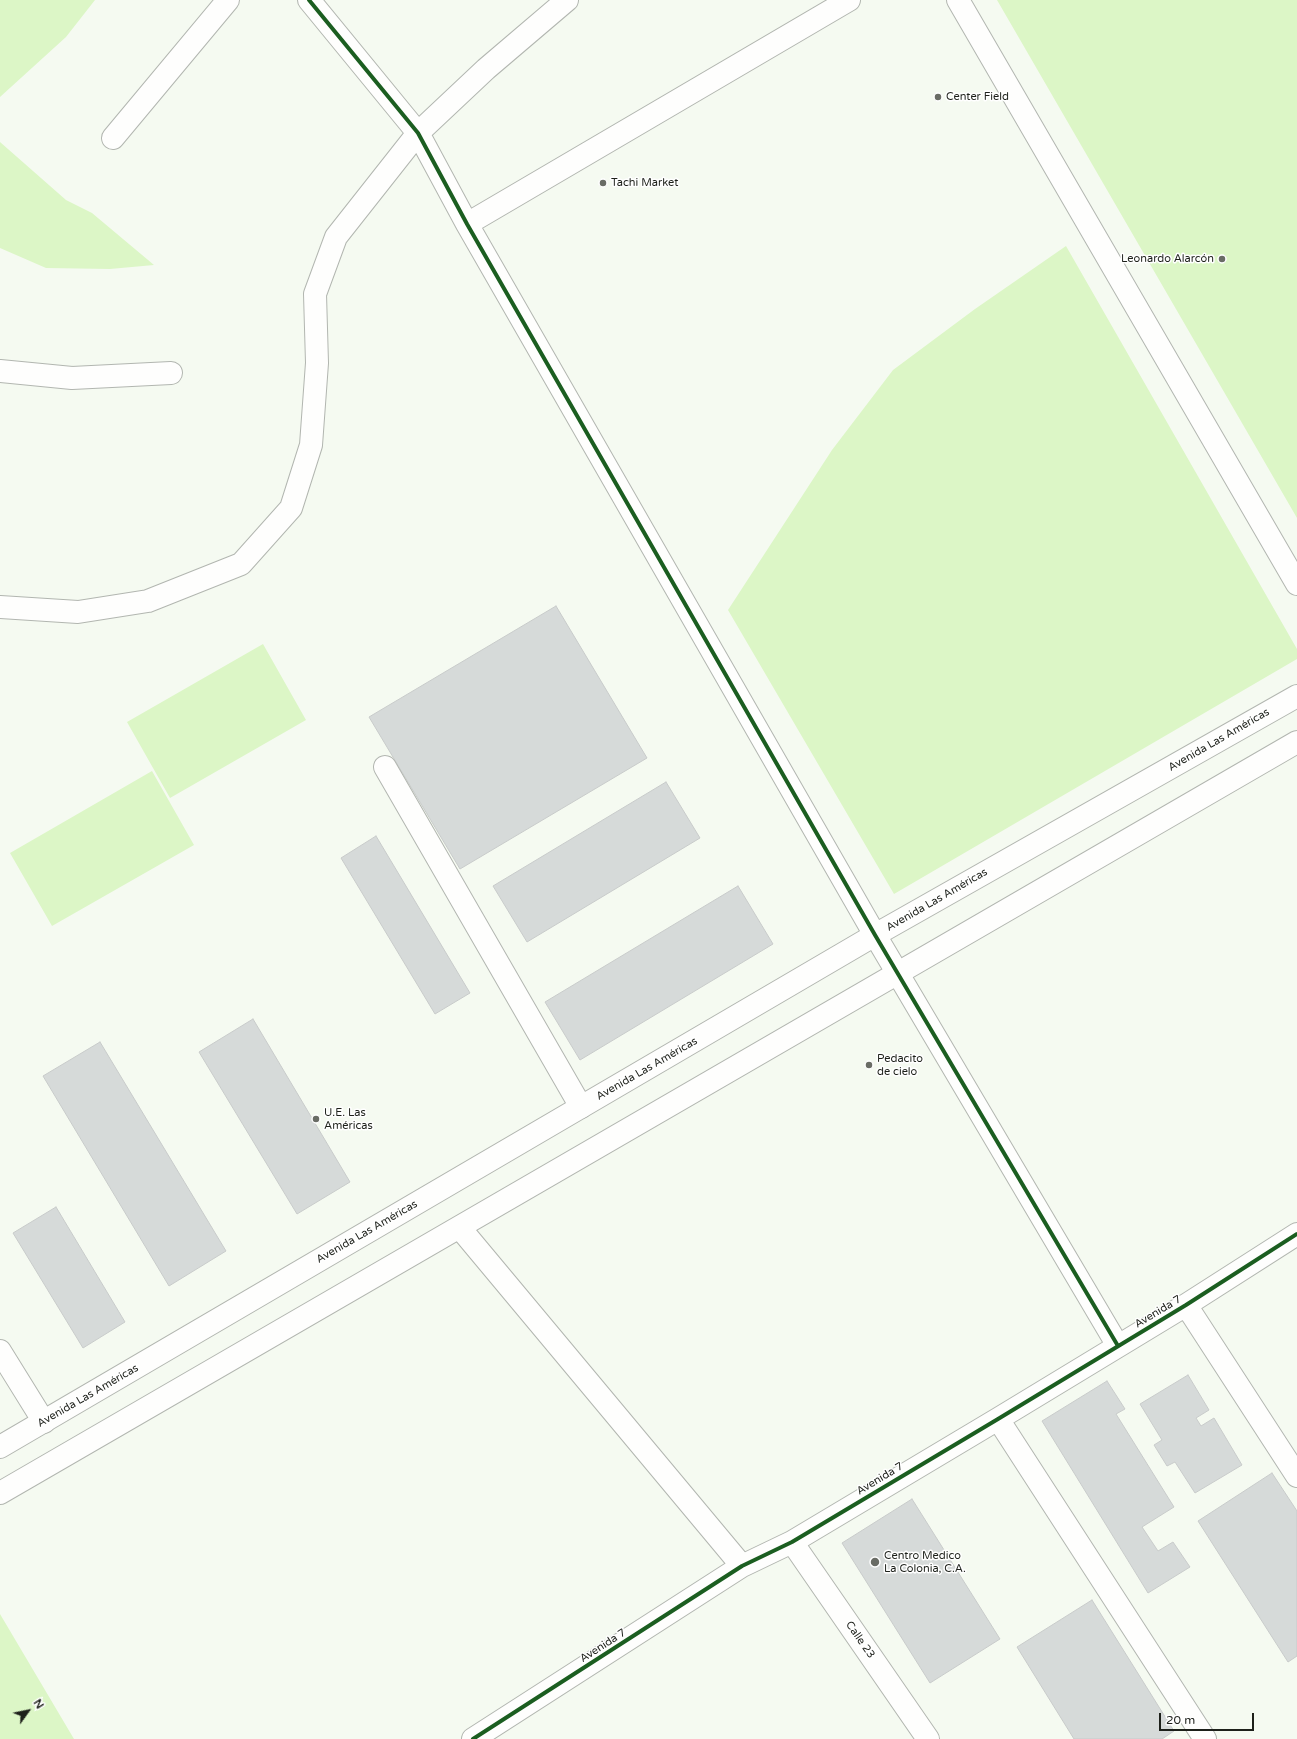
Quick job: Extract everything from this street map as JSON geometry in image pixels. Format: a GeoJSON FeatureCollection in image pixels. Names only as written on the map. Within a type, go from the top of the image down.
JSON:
{"type":"FeatureCollection","features":[{"type":"Feature","properties":{"kind":"street"},"geometry":{"type":"LineString","coordinates":[[113,138],[228,0]]}},
{"type":"Feature","properties":{"kind":"street"},"geometry":{"type":"LineString","coordinates":[[309,0],[418,133],[467,224],[875,936],[1118,1346]]}},
{"type":"Feature","properties":{"kind":"street"},"geometry":{"type":"LineString","coordinates":[[0,606],[78,612],[148,601],[241,564],[291,508],[311,445],[317,363],[316,294],[336,237],[418,133],[486,69],[567,0]]}},
{"type":"Feature","properties":{"kind":"street"},"geometry":{"type":"LineString","coordinates":[[467,224],[849,0]]}},
{"type":"Feature","properties":{"kind":"street"},"geometry":{"type":"LineString","coordinates":[[958,0],[1297,584]]}},
{"type":"Feature","properties":{"kind":"street"},"geometry":{"type":"LineString","coordinates":[[0,371],[72,378],[171,373]]}},
{"type":"Feature","properties":{"kind":"street","name":"Avenida Las Américas"},"geometry":{"type":"LineString","coordinates":[[0,1447],[875,936],[1297,696]]}},
{"type":"Feature","properties":{"kind":"street"},"geometry":{"type":"LineString","coordinates":[[0,1493],[1297,742]]}},
{"type":"Feature","properties":{"kind":"street"},"geometry":{"type":"LineString","coordinates":[[385,767],[581,1107]]}},
{"type":"Feature","properties":{"kind":"street"},"geometry":{"type":"LineString","coordinates":[[460,1228],[742,1566]]}},
{"type":"Feature","properties":{"kind":"street","name":"Avenida 7"},"geometry":{"type":"LineString","coordinates":[[473,1739],[742,1566],[792,1542],[998,1419],[1186,1305],[1297,1234]]}},
{"type":"Feature","properties":{"kind":"street"},"geometry":{"type":"LineString","coordinates":[[1186,1305],[1297,1476]]}},
{"type":"Feature","properties":{"kind":"street"},"geometry":{"type":"LineString","coordinates":[[0,1351],[44,1422]]}},
{"type":"Feature","properties":{"kind":"street"},"geometry":{"type":"LineString","coordinates":[[998,1419],[1205,1739]]}},
{"type":"Feature","properties":{"kind":"street","name":"Calle 23"},"geometry":{"type":"LineString","coordinates":[[792,1542],[928,1739]]}},
{"type":"Feature","properties":{"kind":"green space"},"geometry":{"type":"Polygon","coordinates":[[[0,0],[95,0],[66,37],[0,97],[0,0]]]}},
{"type":"Feature","properties":{"kind":"green space","name":"Leonardo Alarcón"},"geometry":{"type":"Polygon","coordinates":[[[997,0],[1297,0],[1297,518],[997,0]]]}},
{"type":"Feature","properties":{"kind":"green space"},"geometry":{"type":"Polygon","coordinates":[[[0,142],[66,200],[92,213],[154,265],[110,269],[46,268],[0,248],[0,142]]]}},
{"type":"Feature","properties":{"kind":"green space"},"geometry":{"type":"Polygon","coordinates":[[[1066,246],[1297,649],[1297,659],[894,894],[728,610],[832,450],[893,370],[975,309],[1066,246]]]}},
{"type":"Feature","properties":{"kind":"green space"},"geometry":{"type":"Polygon","coordinates":[[[263,644],[306,720],[170,798],[127,722],[263,644]]]}},
{"type":"Feature","properties":{"kind":"green space"},"geometry":{"type":"Polygon","coordinates":[[[152,771],[194,845],[52,926],[10,853],[152,771]]]}},
{"type":"Feature","properties":{"kind":"green space"},"geometry":{"type":"Polygon","coordinates":[[[0,1614],[74,1739],[0,1739],[0,1614]]]}},
{"type":"Feature","properties":{"kind":"building"},"geometry":{"type":"Polygon","coordinates":[[[556,606],[647,758],[460,869],[369,717],[556,606]]]}},
{"type":"Feature","properties":{"kind":"building"},"geometry":{"type":"Polygon","coordinates":[[[666,782],[700,838],[527,942],[493,886],[666,782]]]}},
{"type":"Feature","properties":{"kind":"building"},"geometry":{"type":"Polygon","coordinates":[[[376,836],[470,993],[435,1014],[341,858],[376,836]]]}},
{"type":"Feature","properties":{"kind":"building"},"geometry":{"type":"Polygon","coordinates":[[[738,886],[773,944],[580,1060],[545,1002],[738,886]]]}},
{"type":"Feature","properties":{"kind":"building"},"geometry":{"type":"Polygon","coordinates":[[[253,1019],[350,1182],[297,1214],[199,1052],[253,1019]]]}},
{"type":"Feature","properties":{"kind":"building"},"geometry":{"type":"Polygon","coordinates":[[[100,1042],[226,1251],[169,1286],[43,1076],[100,1042]]]}},
{"type":"Feature","properties":{"kind":"building"},"geometry":{"type":"Polygon","coordinates":[[[56,1207],[125,1322],[83,1348],[13,1233],[56,1207]]]}},
{"type":"Feature","properties":{"kind":"building"},"geometry":{"type":"Polygon","coordinates":[[[1188,1375],[1209,1410],[1196,1418],[1201,1426],[1214,1418],[1242,1465],[1195,1493],[1175,1462],[1167,1466],[1154,1445],[1162,1440],[1140,1404],[1188,1375]]]}},
{"type":"Feature","properties":{"kind":"building"},"geometry":{"type":"Polygon","coordinates":[[[1107,1381],[1125,1409],[1116,1414],[1174,1507],[1142,1527],[1158,1551],[1173,1542],[1190,1567],[1148,1593],[1042,1421],[1107,1381]]]}},
{"type":"Feature","properties":{"kind":"building"},"geometry":{"type":"Polygon","coordinates":[[[1272,1473],[1297,1511],[1297,1656],[1288,1662],[1198,1521],[1272,1473]]]}},
{"type":"Feature","properties":{"kind":"building"},"geometry":{"type":"Polygon","coordinates":[[[912,1499],[1000,1639],[930,1683],[842,1543],[912,1499]]]}},
{"type":"Feature","properties":{"kind":"building"},"geometry":{"type":"Polygon","coordinates":[[[1092,1600],[1174,1731],[1162,1739],[1074,1739],[1017,1647],[1092,1600]]]}},
{"type":"Feature","properties":{"kind":"cycle path"},"geometry":{"type":"LineString","coordinates":[[309,0],[418,133],[467,224],[875,935],[1118,1346]]}},
{"type":"Feature","properties":{"kind":"cycle path"},"geometry":{"type":"LineString","coordinates":[[473,1739],[742,1566],[792,1542],[998,1419],[1186,1305],[1297,1234]]}},
{"type":"Feature","properties":{"kind":"place","name":"Center Field"},"geometry":{"type":"Point","coordinates":[938,97]}},
{"type":"Feature","properties":{"kind":"place","name":"Tachi Market"},"geometry":{"type":"Point","coordinates":[603,183]}},
{"type":"Feature","properties":{"kind":"place","name":"Leonardo Alarcón"},"geometry":{"type":"Point","coordinates":[1222,259]}},
{"type":"Feature","properties":{"kind":"place","name":"Pedacito de cielo"},"geometry":{"type":"Point","coordinates":[869,1065]}},
{"type":"Feature","properties":{"kind":"place","name":"U.E. Las Américas"},"geometry":{"type":"Point","coordinates":[316,1119]}},
{"type":"Feature","properties":{"kind":"place","name":"Centro Medico La Colonia, C.A."},"geometry":{"type":"Point","coordinates":[875,1562]}}]}
